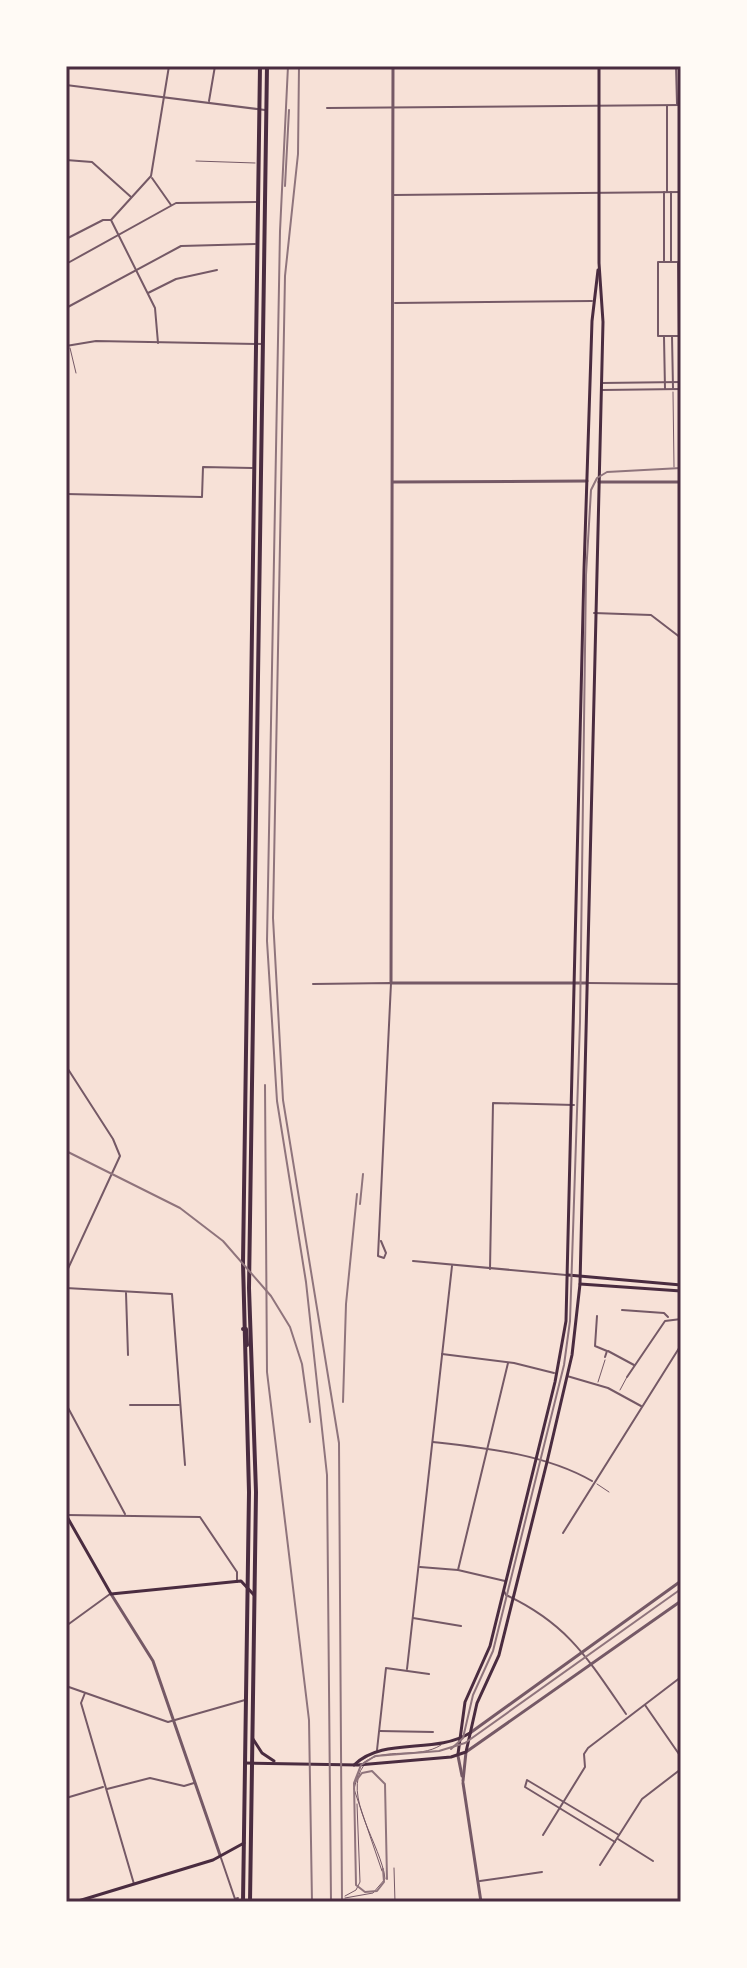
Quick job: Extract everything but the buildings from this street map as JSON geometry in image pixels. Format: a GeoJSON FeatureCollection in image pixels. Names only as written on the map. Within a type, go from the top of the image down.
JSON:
{"type":"FeatureCollection","features":[{"type":"Feature","properties":{"kind":"main road"},"geometry":{"type":"LineString","coordinates":[[240,1900],[244,1843],[249,1465],[242,1289],[260,66]]}},
{"type":"Feature","properties":{"kind":"main road"},"geometry":{"type":"LineString","coordinates":[[251,1902],[256,1492],[249,1288],[267,66]]}},
{"type":"Feature","properties":{"kind":"main road"},"geometry":{"type":"LineString","coordinates":[[245,1763],[353,1766],[466,1752],[480,1695],[491,1675],[513,1599],[567,1376],[580,1284],[601,390],[599,66]]}},
{"type":"Feature","properties":{"kind":"main road"},"geometry":{"type":"LineString","coordinates":[[458,1754],[465,1702],[481,1670],[504,1590],[564,1334],[574,1105],[587,481],[594,301],[599,263]]}},
{"type":"Feature","properties":{"kind":"main road"},"geometry":{"type":"LineString","coordinates":[[594,301],[602,302]]}},
{"type":"Feature","properties":{"kind":"main road"},"geometry":{"type":"LineString","coordinates":[[587,481],[599,482]]}},
{"type":"Feature","properties":{"kind":"main road"},"geometry":{"type":"LineString","coordinates":[[251,703],[257,703]]}},
{"type":"Feature","properties":{"kind":"main road"},"geometry":{"type":"LineString","coordinates":[[248,871],[255,871]]}},
{"type":"Feature","properties":{"kind":"main road"},"geometry":{"type":"LineString","coordinates":[[568,1275],[681,1288]]}},
{"type":"Feature","properties":{"kind":"main road"},"geometry":{"type":"LineString","coordinates":[[568,1275],[580,1284],[681,1288]]}},
{"type":"Feature","properties":{"kind":"main road"},"geometry":{"type":"LineString","coordinates":[[242,1329],[246,1329],[250,1355]]}},
{"type":"Feature","properties":{"kind":"main road"},"geometry":{"type":"LineString","coordinates":[[66,1515],[111,1594],[237,1582],[248,1585],[254,1595]]}},
{"type":"Feature","properties":{"kind":"main road"},"geometry":{"type":"LineString","coordinates":[[353,1766],[378,1746],[441,1745],[470,1733]]}},
{"type":"Feature","properties":{"kind":"main road"},"geometry":{"type":"LineString","coordinates":[[253,1739],[262,1753],[277,1763]]}},
{"type":"Feature","properties":{"kind":"main road"},"geometry":{"type":"LineString","coordinates":[[75,1902],[220,1856],[244,1843]]}},
{"type":"Feature","properties":{"kind":"street"},"geometry":{"type":"LineString","coordinates":[[158,343],[157,316],[116,237],[111,220],[151,177],[169,66]]}},
{"type":"Feature","properties":{"kind":"street"},"geometry":{"type":"LineString","coordinates":[[209,103],[215,66]]}},
{"type":"Feature","properties":{"kind":"street"},"geometry":{"type":"LineString","coordinates":[[381,1241],[391,983],[393,66]]}},
{"type":"Feature","properties":{"kind":"street"},"geometry":{"type":"LineString","coordinates":[[327,108],[679,105],[676,66]]}},
{"type":"Feature","properties":{"kind":"street"},"geometry":{"type":"LineString","coordinates":[[66,85],[266,110]]}},
{"type":"Feature","properties":{"kind":"street"},"geometry":{"type":"LineString","coordinates":[[664,262],[667,105]]}},
{"type":"Feature","properties":{"kind":"street"},"geometry":{"type":"LineString","coordinates":[[66,160],[92,162],[132,197]]}},
{"type":"Feature","properties":{"kind":"street"},"geometry":{"type":"LineString","coordinates":[[151,177],[171,205]]}},
{"type":"Feature","properties":{"kind":"street"},"geometry":{"type":"LineString","coordinates":[[667,192],[671,262]]}},
{"type":"Feature","properties":{"kind":"street"},"geometry":{"type":"LineString","coordinates":[[394,195],[681,192]]}},
{"type":"Feature","properties":{"kind":"street"},"geometry":{"type":"LineString","coordinates":[[66,264],[171,205],[186,201],[257,202]]}},
{"type":"Feature","properties":{"kind":"street"},"geometry":{"type":"LineString","coordinates":[[66,239],[103,220],[111,220]]}},
{"type":"Feature","properties":{"kind":"street"},"geometry":{"type":"LineString","coordinates":[[66,308],[185,245],[256,244]]}},
{"type":"Feature","properties":{"kind":"street"},"geometry":{"type":"LineString","coordinates":[[658,262],[671,262],[678,262],[679,336],[658,336],[658,262]]}},
{"type":"Feature","properties":{"kind":"street"},"geometry":{"type":"LineString","coordinates":[[147,294],[176,279],[217,270]]}},
{"type":"Feature","properties":{"kind":"street"},"geometry":{"type":"LineString","coordinates":[[392,303],[594,301]]}},
{"type":"Feature","properties":{"kind":"street"},"geometry":{"type":"LineString","coordinates":[[664,336],[665,389]]}},
{"type":"Feature","properties":{"kind":"street"},"geometry":{"type":"LineString","coordinates":[[672,336],[673,389]]}},
{"type":"Feature","properties":{"kind":"street"},"geometry":{"type":"LineString","coordinates":[[68,345],[96,341],[263,344]]}},
{"type":"Feature","properties":{"kind":"street"},"geometry":{"type":"LineString","coordinates":[[601,383],[681,382]]}},
{"type":"Feature","properties":{"kind":"street"},"geometry":{"type":"LineString","coordinates":[[601,390],[681,389]]}},
{"type":"Feature","properties":{"kind":"street"},"geometry":{"type":"LineString","coordinates":[[66,494],[202,497],[203,467],[253,469]]}},
{"type":"Feature","properties":{"kind":"street"},"geometry":{"type":"LineString","coordinates":[[393,482],[587,481]]}},
{"type":"Feature","properties":{"kind":"street"},"geometry":{"type":"LineString","coordinates":[[599,482],[681,482]]}},
{"type":"Feature","properties":{"kind":"street"},"geometry":{"type":"LineString","coordinates":[[594,613],[651,615],[681,638]]}},
{"type":"Feature","properties":{"kind":"street"},"geometry":{"type":"LineString","coordinates":[[313,984],[681,984]]}},
{"type":"Feature","properties":{"kind":"street"},"geometry":{"type":"LineString","coordinates":[[66,1066],[119,1151],[108,1183],[66,1273]]}},
{"type":"Feature","properties":{"kind":"street"},"geometry":{"type":"LineString","coordinates":[[490,1269],[493,1103],[574,1105]]}},
{"type":"Feature","properties":{"kind":"street"},"geometry":{"type":"LineString","coordinates":[[413,1261],[568,1275]]}},
{"type":"Feature","properties":{"kind":"street"},"geometry":{"type":"LineString","coordinates":[[407,1669],[452,1266]]}},
{"type":"Feature","properties":{"kind":"street"},"geometry":{"type":"LineString","coordinates":[[66,1288],[172,1294],[185,1465]]}},
{"type":"Feature","properties":{"kind":"street"},"geometry":{"type":"LineString","coordinates":[[126,1293],[128,1355]]}},
{"type":"Feature","properties":{"kind":"street"},"geometry":{"type":"LineString","coordinates":[[622,1310],[664,1313],[668,1318],[681,1319]]}},
{"type":"Feature","properties":{"kind":"street"},"geometry":{"type":"LineString","coordinates":[[597,1316],[595,1346],[635,1365]]}},
{"type":"Feature","properties":{"kind":"street"},"geometry":{"type":"LineString","coordinates":[[627,1377],[668,1318]]}},
{"type":"Feature","properties":{"kind":"street"},"geometry":{"type":"LineString","coordinates":[[563,1533],[681,1345]]}},
{"type":"Feature","properties":{"kind":"street"},"geometry":{"type":"LineString","coordinates":[[605,1357],[607,1351]]}},
{"type":"Feature","properties":{"kind":"street"},"geometry":{"type":"LineString","coordinates":[[441,1354],[508,1363],[557,1374]]}},
{"type":"Feature","properties":{"kind":"street"},"geometry":{"type":"LineString","coordinates":[[458,1570],[508,1363]]}},
{"type":"Feature","properties":{"kind":"street"},"geometry":{"type":"LineString","coordinates":[[567,1376],[598,1384],[643,1406]]}},
{"type":"Feature","properties":{"kind":"street"},"geometry":{"type":"LineString","coordinates":[[66,1404],[126,1516]]}},
{"type":"Feature","properties":{"kind":"street"},"geometry":{"type":"LineString","coordinates":[[130,1405],[180,1405]]}},
{"type":"Feature","properties":{"kind":"street"},"geometry":{"type":"LineString","coordinates":[[431,1442],[487,1448],[547,1462],[595,1482]]}},
{"type":"Feature","properties":{"kind":"street"},"geometry":{"type":"LineString","coordinates":[[66,1515],[203,1519],[237,1572],[237,1582]]}},
{"type":"Feature","properties":{"kind":"street"},"geometry":{"type":"LineString","coordinates":[[418,1567],[458,1570],[506,1582]]}},
{"type":"Feature","properties":{"kind":"street"},"geometry":{"type":"LineString","coordinates":[[470,1733],[681,1581]]}},
{"type":"Feature","properties":{"kind":"street"},"geometry":{"type":"LineString","coordinates":[[504,1590],[506,1595],[568,1633],[628,1716]]}},
{"type":"Feature","properties":{"kind":"street"},"geometry":{"type":"LineString","coordinates":[[66,1626],[111,1594],[149,1653],[235,1899],[240,1900]]}},
{"type":"Feature","properties":{"kind":"street"},"geometry":{"type":"LineString","coordinates":[[463,1781],[466,1752],[681,1601]]}},
{"type":"Feature","properties":{"kind":"street"},"geometry":{"type":"LineString","coordinates":[[412,1617],[461,1626]]}},
{"type":"Feature","properties":{"kind":"street"},"geometry":{"type":"LineString","coordinates":[[378,1746],[386,1668],[429,1674]]}},
{"type":"Feature","properties":{"kind":"street"},"geometry":{"type":"LineString","coordinates":[[543,1835],[585,1767],[584,1754],[588,1748],[681,1677]]}},
{"type":"Feature","properties":{"kind":"street"},"geometry":{"type":"LineString","coordinates":[[66,1686],[174,1721],[246,1700]]}},
{"type":"Feature","properties":{"kind":"street"},"geometry":{"type":"LineString","coordinates":[[85,1693],[81,1703],[134,1884]]}},
{"type":"Feature","properties":{"kind":"street"},"geometry":{"type":"LineString","coordinates":[[644,1704],[681,1757]]}},
{"type":"Feature","properties":{"kind":"street"},"geometry":{"type":"LineString","coordinates":[[379,1731],[433,1732]]}},
{"type":"Feature","properties":{"kind":"street"},"geometry":{"type":"LineString","coordinates":[[458,1754],[481,1902]]}},
{"type":"Feature","properties":{"kind":"street"},"geometry":{"type":"LineString","coordinates":[[600,1865],[642,1799],[681,1769]]}},
{"type":"Feature","properties":{"kind":"street"},"geometry":{"type":"LineString","coordinates":[[66,1798],[150,1778],[184,1786],[194,1783]]}},
{"type":"Feature","properties":{"kind":"street"},"geometry":{"type":"LineString","coordinates":[[617,1839],[529,1779],[524,1785],[653,1861]]}},
{"type":"Feature","properties":{"kind":"street"},"geometry":{"type":"LineString","coordinates":[[478,1881],[542,1872]]}},
{"type":"Feature","properties":{"kind":"street"},"geometry":{"type":"LineString","coordinates":[[66,1897],[67,1902]]}},
{"type":"Feature","properties":{"kind":"lane"},"geometry":{"type":"LineString","coordinates":[[196,161],[257,163]]}},
{"type":"Feature","properties":{"kind":"lane"},"geometry":{"type":"LineString","coordinates":[[68,345],[76,373]]}},
{"type":"Feature","properties":{"kind":"lane"},"geometry":{"type":"LineString","coordinates":[[673,389],[674,467]]}},
{"type":"Feature","properties":{"kind":"lane"},"geometry":{"type":"LineString","coordinates":[[598,1384],[605,1357]]}},
{"type":"Feature","properties":{"kind":"lane"},"geometry":{"type":"LineString","coordinates":[[618,1393],[627,1377]]}},
{"type":"Feature","properties":{"kind":"lane"},"geometry":{"type":"LineString","coordinates":[[595,1482],[609,1492]]}},
{"type":"Feature","properties":{"kind":"lane"},"geometry":{"type":"LineString","coordinates":[[362,1765],[354,1783],[360,1882],[356,1890],[345,1897],[373,1893],[385,1879],[356,1791],[357,1775],[362,1765],[375,1756],[413,1753],[441,1745]]}},
{"type":"Feature","properties":{"kind":"lane"},"geometry":{"type":"LineString","coordinates":[[357,1802],[382,1871]]}},
{"type":"Feature","properties":{"kind":"lane"},"geometry":{"type":"LineString","coordinates":[[394,1868],[395,1902]]}},
{"type":"Feature","properties":{"kind":"lane"},"geometry":{"type":"LineString","coordinates":[[251,1902],[308,1900]]}},
{"type":"Feature","properties":{"kind":"tram line"},"geometry":{"type":"LineString","coordinates":[[288,66],[280,231],[267,941],[277,1101],[306,1282],[327,1475],[331,1902]]}},
{"type":"Feature","properties":{"kind":"tram line"},"geometry":{"type":"LineString","coordinates":[[451,1749],[463,1738],[473,1695],[493,1651],[564,1365],[570,1321],[580,1022],[586,575],[591,490],[597,478],[607,472],[681,468]]}},
{"type":"Feature","properties":{"kind":"tram line"},"geometry":{"type":"LineString","coordinates":[[265,1085],[267,1372],[309,1720],[312,1902]]}},
{"type":"Feature","properties":{"kind":"tram line"},"geometry":{"type":"LineString","coordinates":[[66,1151],[180,1208],[223,1241],[271,1296],[290,1327],[302,1364],[310,1422]]}},
{"type":"Feature","properties":{"kind":"tram line"},"geometry":{"type":"LineString","coordinates":[[383,1869],[384,1882],[377,1891],[365,1892],[356,1885],[354,1783],[361,1765],[375,1756],[439,1751],[465,1743],[681,1589]]}},
{"type":"Feature","properties":{"kind":"tram line"},"geometry":{"type":"LineString","coordinates":[[355,1782],[362,1773],[372,1771],[385,1784],[387,1879]]}},
{"type":"Feature","properties":{"kind":"railway"},"geometry":{"type":"LineString","coordinates":[[299,66],[298,154],[285,276],[273,918],[283,1100],[339,1443],[342,1902]]}},
{"type":"Feature","properties":{"kind":"railway"},"geometry":{"type":"LineString","coordinates":[[285,186],[289,110]]}},
{"type":"Feature","properties":{"kind":"railway"},"geometry":{"type":"LineString","coordinates":[[360,1204],[363,1174]]}},
{"type":"Feature","properties":{"kind":"railway"},"geometry":{"type":"LineString","coordinates":[[343,1402],[346,1304],[357,1194]]}}]}
